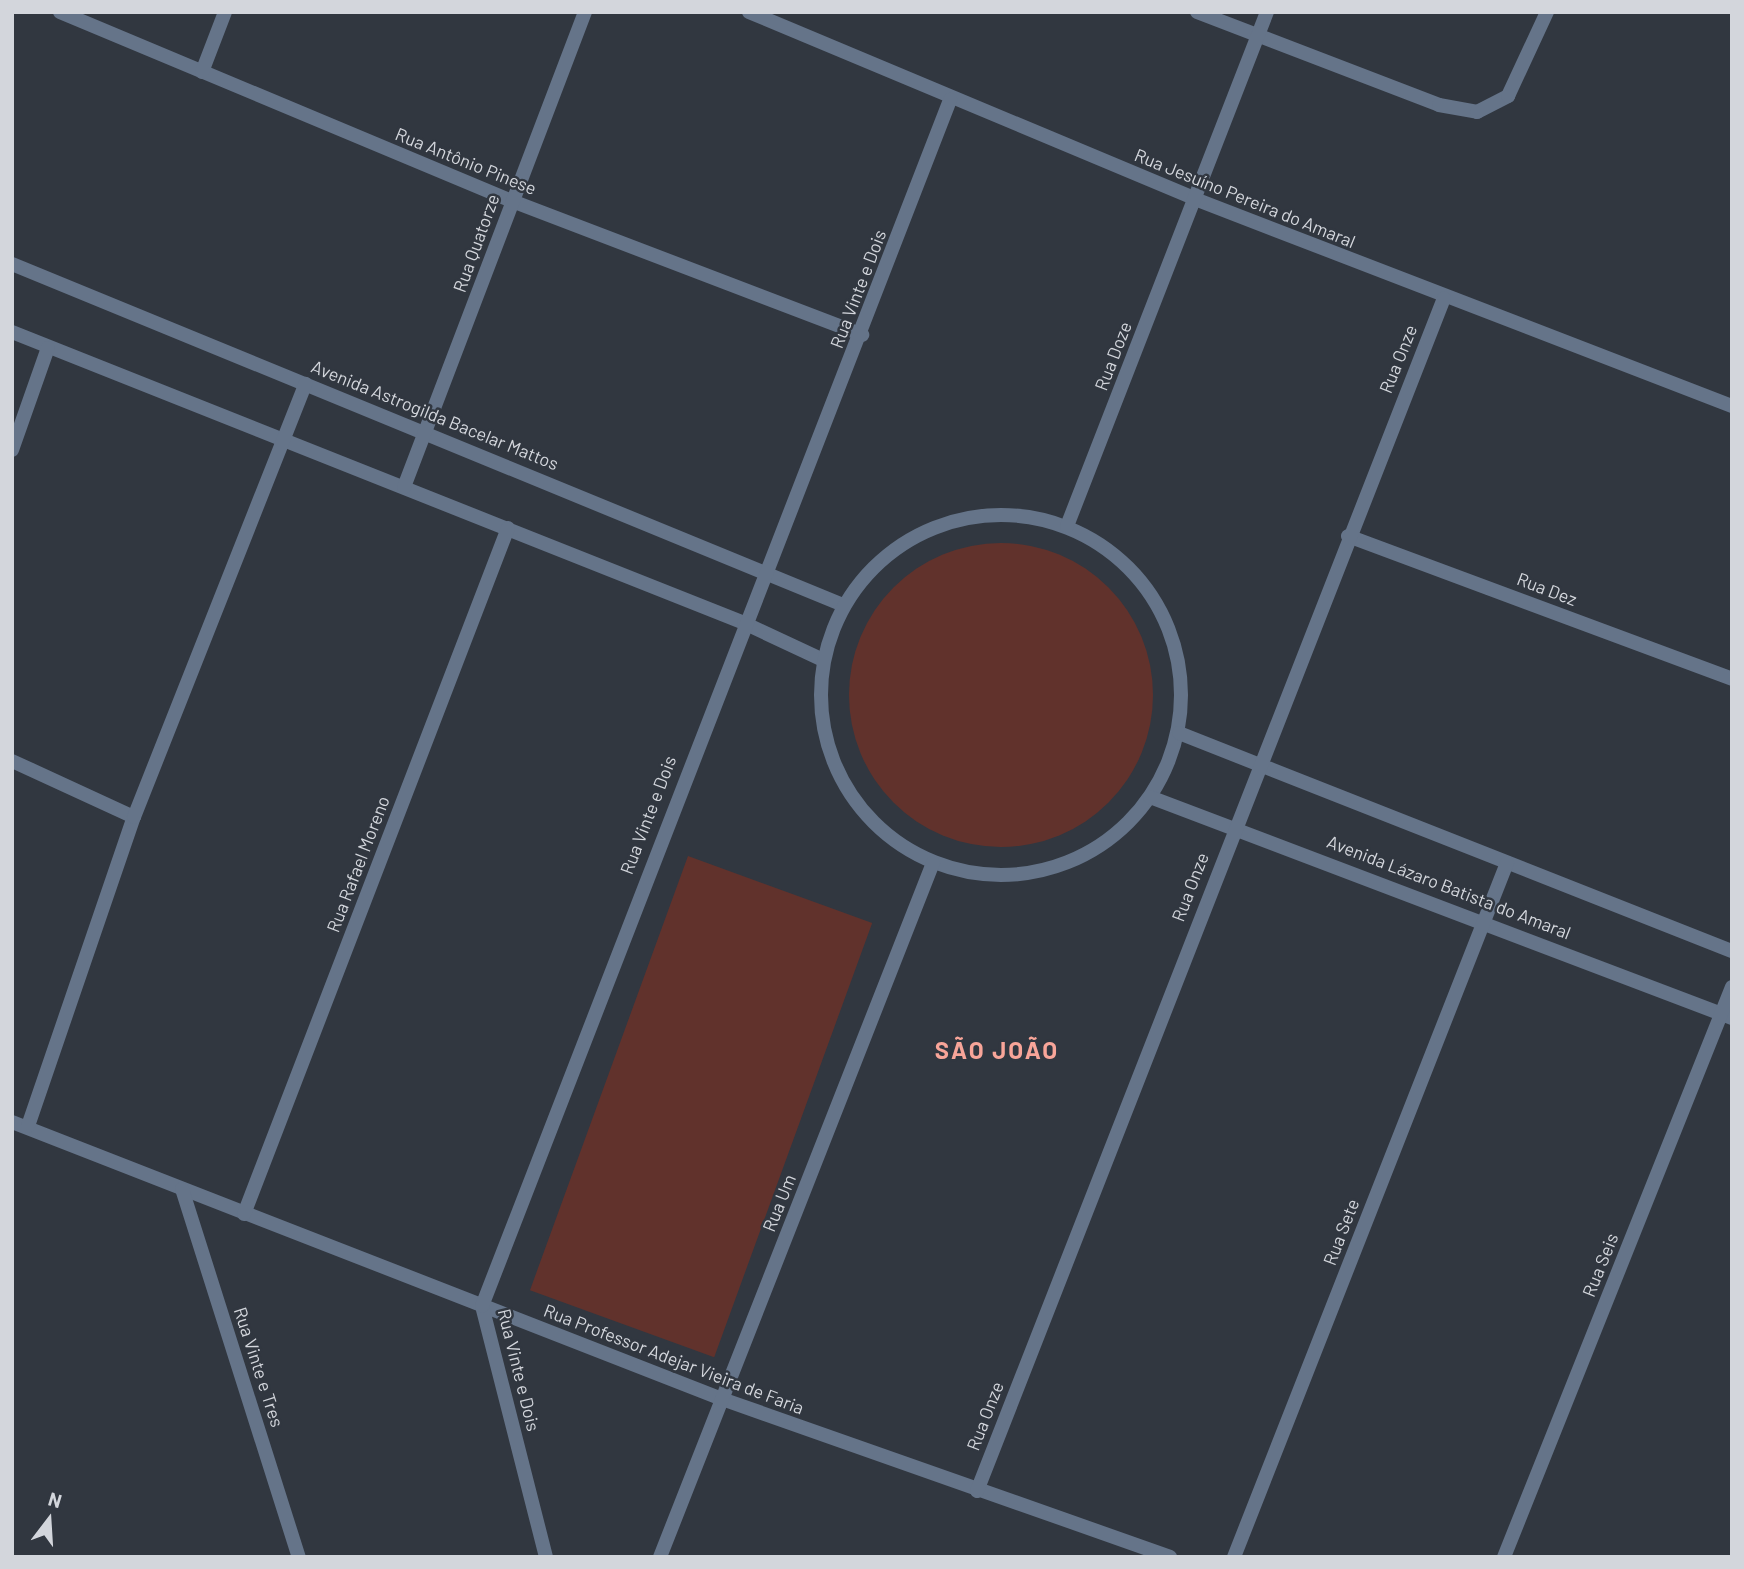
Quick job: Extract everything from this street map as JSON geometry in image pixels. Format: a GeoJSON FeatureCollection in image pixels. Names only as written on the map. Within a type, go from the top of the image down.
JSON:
{"type":"FeatureCollection","features":[{"type":"Feature","properties":{"kind":"street","name":"Rua Antônio Pinese"},"geometry":{"type":"LineString","coordinates":[[60,12],[512,201],[862,335]]}},
{"type":"Feature","properties":{"kind":"street"},"geometry":{"type":"LineString","coordinates":[[202,72],[225,12]]}},
{"type":"Feature","properties":{"kind":"street","name":"Rua Quatorze"},"geometry":{"type":"LineString","coordinates":[[404,487],[585,12]]}},
{"type":"Feature","properties":{"kind":"street","name":"Rua Jesuíno Pereira do Amaral"},"geometry":{"type":"LineString","coordinates":[[749,12],[779,18],[950,100],[1195,199],[1444,298],[1732,406]]}},
{"type":"Feature","properties":{"kind":"street"},"geometry":{"type":"LineString","coordinates":[[1197,12],[1439,106],[1477,112],[1508,96],[1547,12]]}},
{"type":"Feature","properties":{"kind":"street","name":"Rua Doze"},"geometry":{"type":"LineString","coordinates":[[1067,526],[1267,12]]}},
{"type":"Feature","properties":{"kind":"street","name":"Rua Vinte e Dois"},"geometry":{"type":"LineString","coordinates":[[546,1557],[482,1306],[744,623],[862,335],[950,100]]}},
{"type":"Feature","properties":{"kind":"street","name":"Avenida Astrogilda Bacelar Mattos"},"geometry":{"type":"LineString","coordinates":[[12,264],[767,569],[843,605]]}},
{"type":"Feature","properties":{"kind":"street","name":"Rua Onze"},"geometry":{"type":"LineString","coordinates":[[977,1491],[1257,765],[1444,298]]}},
{"type":"Feature","properties":{"kind":"street"},"geometry":{"type":"LineString","coordinates":[[12,332],[282,442],[404,487],[744,623],[823,660]]}},
{"type":"Feature","properties":{"kind":"street"},"geometry":{"type":"LineString","coordinates":[[12,450],[48,348]]}},
{"type":"Feature","properties":{"kind":"street"},"geometry":{"type":"LineString","coordinates":[[28,1126],[134,817],[305,384]]}},
{"type":"Feature","properties":{"kind":"street"},"geometry":{"type":"LineString","coordinates":[[1017,515],[1067,526],[1121,559],[1161,610],[1181,670],[1179,733],[1150,797],[1105,844],[1051,869],[992,875],[933,863],[890,838],[855,802],[831,759],[820,710],[823,660],[843,605],[874,565],[916,535],[953,522],[1017,515]]}},
{"type":"Feature","properties":{"kind":"street","name":"Rua Rafael Moreno"},"geometry":{"type":"LineString","coordinates":[[244,1214],[508,528]]}},
{"type":"Feature","properties":{"kind":"street","name":"Rua Dez"},"geometry":{"type":"LineString","coordinates":[[1348,536],[1732,679]]}},
{"type":"Feature","properties":{"kind":"street"},"geometry":{"type":"LineString","coordinates":[[1179,733],[1732,951]]}},
{"type":"Feature","properties":{"kind":"street"},"geometry":{"type":"LineString","coordinates":[[12,761],[134,817]]}},
{"type":"Feature","properties":{"kind":"street","name":"Avenida Lázaro Batista do Amaral"},"geometry":{"type":"LineString","coordinates":[[1150,797],[1235,825],[1727,1016]]}},
{"type":"Feature","properties":{"kind":"street","name":"Rua Um"},"geometry":{"type":"LineString","coordinates":[[660,1557],[933,863]]}},
{"type":"Feature","properties":{"kind":"street","name":"Rua Sete"},"geometry":{"type":"LineString","coordinates":[[1234,1557],[1507,863]]}},
{"type":"Feature","properties":{"kind":"street","name":"Rua Seis"},"geometry":{"type":"LineString","coordinates":[[1504,1557],[1727,1016],[1732,987]]}},
{"type":"Feature","properties":{"kind":"street","name":"Rua Professor Adejar Vieira de Faria"},"geometry":{"type":"LineString","coordinates":[[12,1122],[722,1399],[1170,1557]]}},
{"type":"Feature","properties":{"kind":"street","name":"Rua Vinte e Tres"},"geometry":{"type":"LineString","coordinates":[[182,1189],[299,1557]]}},
{"type":"Feature","properties":{"kind":"shaded area"},"geometry":{"type":"Polygon","coordinates":[[[986,543],[1016,543],[1045,549],[1073,561],[1098,577],[1119,598],[1135,623],[1147,651],[1153,710],[1142,753],[1128,780],[1109,803],[1086,822],[1059,836],[1016,847],[986,847],[957,841],[929,829],[904,813],[883,792],[867,767],[855,739],[849,710],[849,680],[855,651],[867,623],[883,598],[904,577],[929,561],[957,549],[986,543]]]}},
{"type":"Feature","properties":{"kind":"shaded area"},"geometry":{"type":"Polygon","coordinates":[[[688,856],[872,923],[714,1357],[530,1290],[688,856]]]}},
{"type":"Feature","properties":{"kind":"district","name":"SÃO JOÃO"},"geometry":{"type":"Point","coordinates":[997,1050]}}]}
